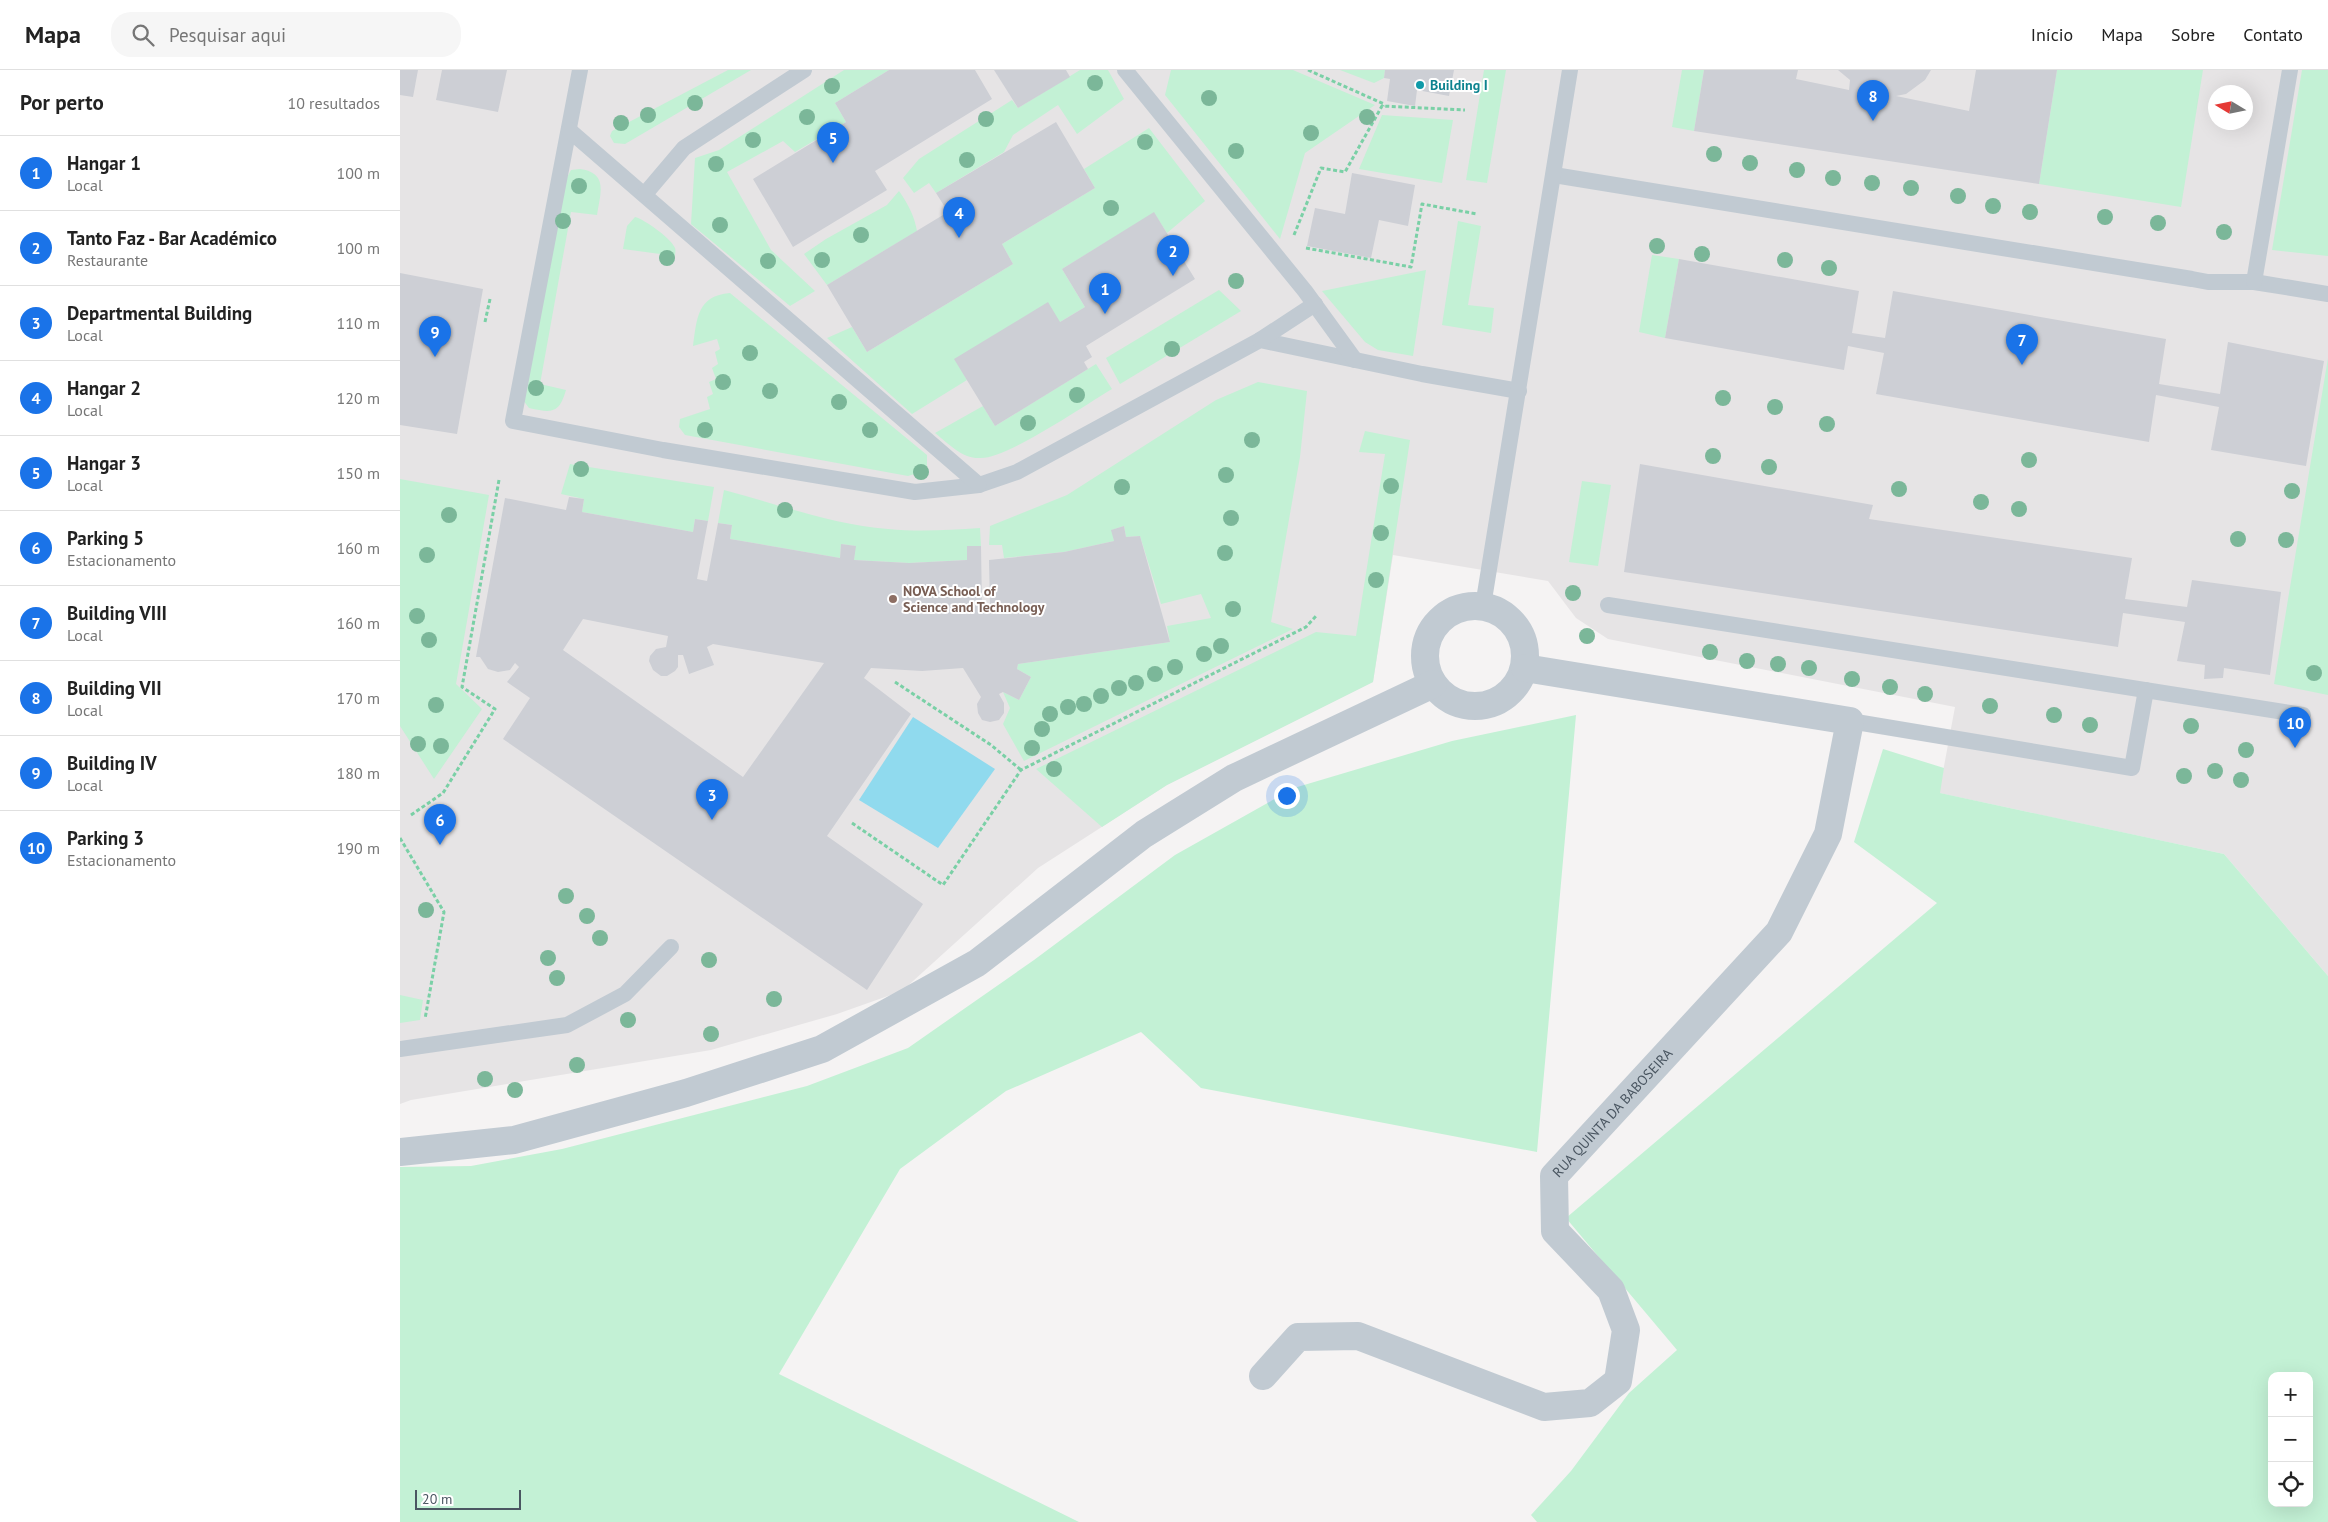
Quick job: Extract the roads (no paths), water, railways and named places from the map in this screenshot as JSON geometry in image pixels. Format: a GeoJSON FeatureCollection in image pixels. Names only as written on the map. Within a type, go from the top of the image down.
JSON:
{"type":"FeatureCollection","features":[{"type":"Feature","properties":{"kind":"street"},"geometry":{"type":"LineString","coordinates":[[1483,606],[1499,611],[1512,621],[1521,635],[1525,651],[1524,668],[1518,683],[1506,696],[1492,704],[1475,707],[1459,704],[1444,696],[1433,684],[1425,666],[1425,647],[1432,628],[1446,614],[1464,607],[1483,606]]}},
{"type":"Feature","properties":{"kind":"street"},"geometry":{"type":"LineString","coordinates":[[1524,668],[1850,721]]}},
{"type":"Feature","properties":{"kind":"street"},"geometry":{"type":"LineString","coordinates":[[400,1152],[514,1140],[686,1094],[822,1049],[977,963],[1144,834],[1234,778],[1433,684]]}},
{"type":"Feature","properties":{"kind":"street","name":"RUA QUINTA DA BABOSEIRA"},"geometry":{"type":"LineString","coordinates":[[1263,1376],[1298,1337],[1358,1336],[1544,1406],[1590,1403],[1618,1381],[1626,1330],[1611,1290],[1554,1231],[1554,1176],[1779,932],[1828,834],[1850,721]]}},
{"type":"Feature","properties":{"kind":"lane"},"geometry":{"type":"LineString","coordinates":[[580,70],[513,421],[663,450],[915,492],[979,485],[1017,472],[1260,340],[1315,304]]}},
{"type":"Feature","properties":{"kind":"lane"},"geometry":{"type":"LineString","coordinates":[[645,194],[684,148],[804,70]]}},
{"type":"Feature","properties":{"kind":"lane"},"geometry":{"type":"LineString","coordinates":[[1124,70],[1315,304],[1355,360]]}},
{"type":"Feature","properties":{"kind":"lane"},"geometry":{"type":"LineString","coordinates":[[1483,606],[1570,70]]}},
{"type":"Feature","properties":{"kind":"lane"},"geometry":{"type":"LineString","coordinates":[[2254,282],[2290,70]]}},
{"type":"Feature","properties":{"kind":"lane"},"geometry":{"type":"LineString","coordinates":[[569,130],[979,485]]}},
{"type":"Feature","properties":{"kind":"lane"},"geometry":{"type":"LineString","coordinates":[[1554,175],[2208,282],[2254,282],[2328,294]]}},
{"type":"Feature","properties":{"kind":"lane"},"geometry":{"type":"LineString","coordinates":[[1260,340],[1518,391]]}},
{"type":"Feature","properties":{"kind":"lane"},"geometry":{"type":"LineString","coordinates":[[1608,605],[2303,714]]}},
{"type":"Feature","properties":{"kind":"lane"},"geometry":{"type":"LineString","coordinates":[[1850,721],[2132,768],[2146,690]]}},
{"type":"Feature","properties":{"kind":"lane"},"geometry":{"type":"LineString","coordinates":[[400,1049],[567,1025],[625,994],[671,947]]}},
{"type":"Feature","properties":{"kind":"water"},"geometry":{"type":"Polygon","coordinates":[[[913,717],[995,769],[938,848],[859,800],[913,717]]]}},
{"type":"Feature","properties":{"kind":"place","name":"Building I"},"geometry":{"type":"Point","coordinates":[1420,85]}},
{"type":"Feature","properties":{"kind":"place","name":"Building VII"},"geometry":{"type":"Point","coordinates":[1873,121]}},
{"type":"Feature","properties":{"kind":"place","name":"Hangar 3"},"geometry":{"type":"Point","coordinates":[833,163]}},
{"type":"Feature","properties":{"kind":"place","name":"Hangar 2"},"geometry":{"type":"Point","coordinates":[959,238]}},
{"type":"Feature","properties":{"kind":"place","name":"Tanto Faz - Bar Académico"},"geometry":{"type":"Point","coordinates":[1173,276]}},
{"type":"Feature","properties":{"kind":"place","name":"Hangar 1"},"geometry":{"type":"Point","coordinates":[1105,314]}},
{"type":"Feature","properties":{"kind":"place","name":"Building IV"},"geometry":{"type":"Point","coordinates":[435,357]}},
{"type":"Feature","properties":{"kind":"place","name":"Building VIII"},"geometry":{"type":"Point","coordinates":[2022,365]}},
{"type":"Feature","properties":{"kind":"place","name":"NOVA School of Science and Technology"},"geometry":{"type":"Point","coordinates":[893,599]}},
{"type":"Feature","properties":{"kind":"place","name":"Parking 3"},"geometry":{"type":"Point","coordinates":[2295,748]}},
{"type":"Feature","properties":{"kind":"place","name":"Departmental Building"},"geometry":{"type":"Point","coordinates":[712,820]}},
{"type":"Feature","properties":{"kind":"place","name":"Parking 5"},"geometry":{"type":"Point","coordinates":[440,845]}}]}
